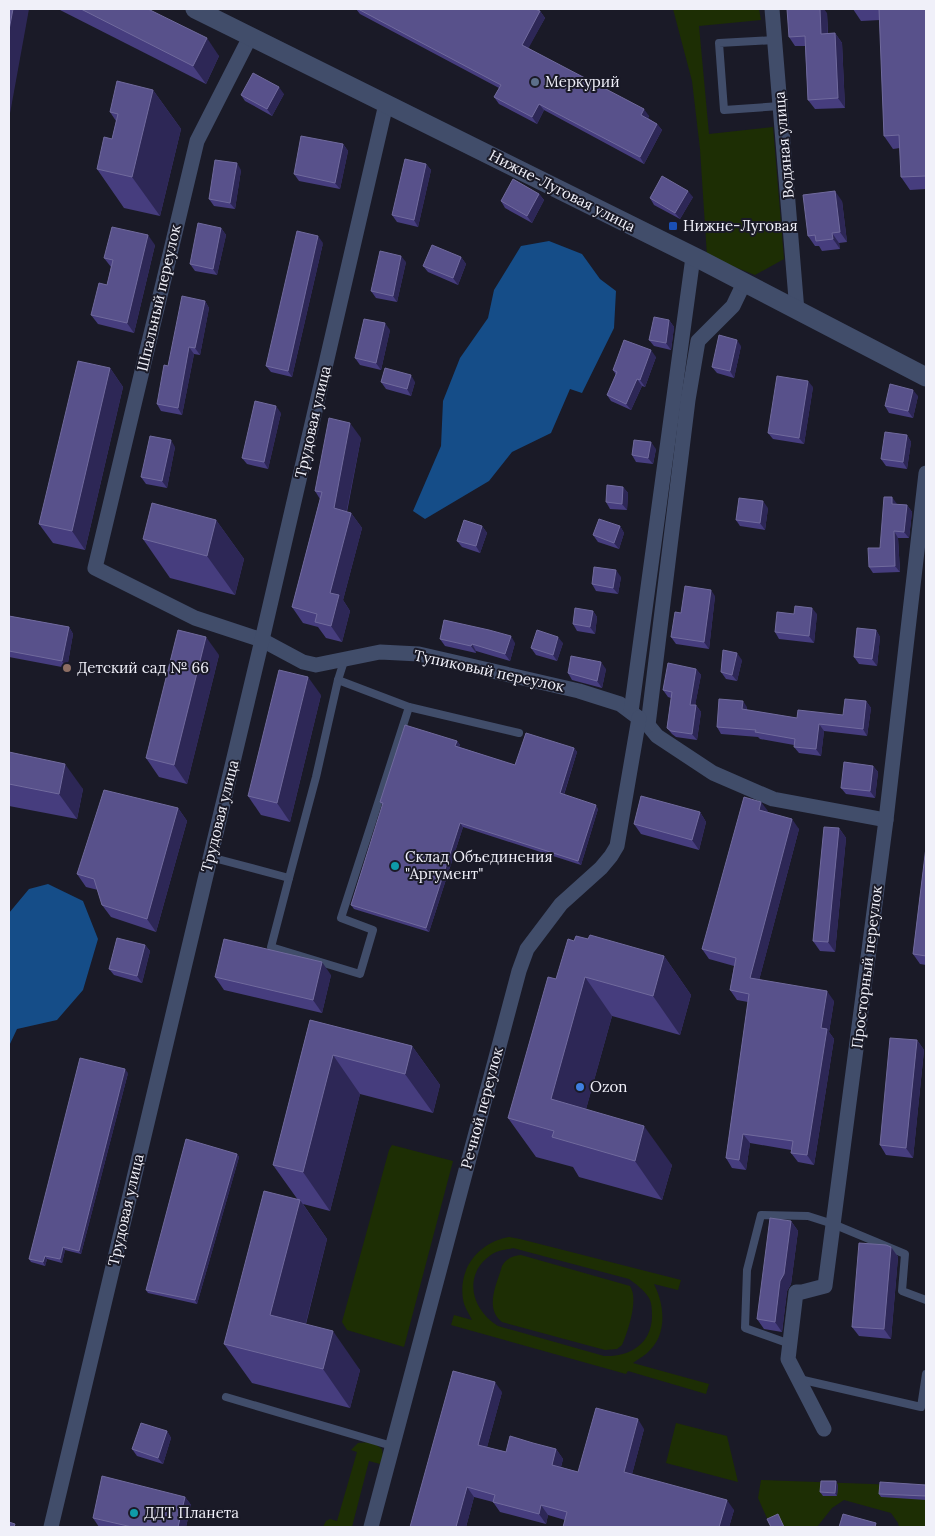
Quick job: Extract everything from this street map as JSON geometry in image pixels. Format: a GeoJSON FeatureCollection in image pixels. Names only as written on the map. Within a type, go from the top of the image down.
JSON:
{"type":"FeatureCollection","features":[{"type":"Feature","properties":{"kind":"street","name":"Нижне-Луговая улица"},"geometry":{"type":"LineString","coordinates":[[195,9],[693,257],[926,377]]}},
{"type":"Feature","properties":{"kind":"street","name":"Водяная улица"},"geometry":{"type":"LineString","coordinates":[[772,9],[797,311]]}},
{"type":"Feature","properties":{"kind":"street","name":"Шпальный переулок"},"geometry":{"type":"LineString","coordinates":[[95,568],[197,141],[250,37]]}},
{"type":"Feature","properties":{"kind":"street","name":"Трудовая улица"},"geometry":{"type":"LineString","coordinates":[[51,1527],[262,640],[386,104]]}},
{"type":"Feature","properties":{"kind":"street"},"geometry":{"type":"LineString","coordinates":[[639,718],[693,257]]}},
{"type":"Feature","properties":{"kind":"street"},"geometry":{"type":"LineString","coordinates":[[639,718],[698,341],[733,306],[744,283]]}},
{"type":"Feature","properties":{"kind":"street","name":"Просторный переулок"},"geometry":{"type":"LineString","coordinates":[[824,1429],[788,1359],[796,1292],[825,1286],[886,820],[926,473]]}},
{"type":"Feature","properties":{"kind":"street","name":"Тупиковый переулок"},"geometry":{"type":"LineString","coordinates":[[95,568],[195,618],[262,640],[303,662],[316,665],[380,652],[419,654],[579,691],[620,704],[639,718],[657,736],[714,773],[773,799],[886,820]]}},
{"type":"Feature","properties":{"kind":"street","name":"Речной переулок"},"geometry":{"type":"LineString","coordinates":[[371,1527],[518,971],[527,949],[561,904],[601,868],[617,846],[639,718]]}},
{"type":"Feature","properties":{"kind":"lane"},"geometry":{"type":"LineString","coordinates":[[775,40],[720,44],[724,110],[780,106]]}},
{"type":"Feature","properties":{"kind":"lane"},"geometry":{"type":"LineString","coordinates":[[345,658],[271,947],[360,974],[373,930],[341,918],[409,706]]}},
{"type":"Feature","properties":{"kind":"lane"},"geometry":{"type":"LineString","coordinates":[[338,680],[409,706],[519,733]]}},
{"type":"Feature","properties":{"kind":"lane"},"geometry":{"type":"LineString","coordinates":[[210,857],[289,878]]}},
{"type":"Feature","properties":{"kind":"lane"},"geometry":{"type":"LineString","coordinates":[[790,1344],[744,1328],[746,1270],[761,1216],[808,1216],[833,1224],[905,1254],[902,1291],[926,1300]]}},
{"type":"Feature","properties":{"kind":"lane"},"geometry":{"type":"LineString","coordinates":[[798,1379],[922,1407],[926,1374]]}},
{"type":"Feature","properties":{"kind":"lane"},"geometry":{"type":"LineString","coordinates":[[226,1397],[392,1446]]}},
{"type":"Feature","properties":{"kind":"green space"},"geometry":{"type":"Polygon","coordinates":[[[673,9],[759,9],[761,20],[699,26],[709,134],[773,127],[784,259],[755,275],[707,256],[700,149],[692,81],[673,9]]]}},
{"type":"Feature","properties":{"kind":"green space"},"geometry":{"type":"Polygon","coordinates":[[[392,1145],[453,1161],[404,1347],[347,1330],[342,1322],[389,1150],[392,1145]]]}},
{"type":"Feature","properties":{"kind":"green space"},"geometry":{"type":"Polygon","coordinates":[[[509,1237],[520,1239],[681,1280],[678,1290],[654,1284],[662,1311],[661,1330],[653,1347],[633,1363],[709,1384],[706,1394],[628,1371],[626,1374],[451,1325],[454,1315],[472,1320],[463,1299],[462,1287],[464,1277],[473,1258],[480,1250],[498,1240],[509,1237]],[[513,1248],[496,1252],[484,1261],[477,1270],[474,1290],[481,1310],[488,1319],[498,1326],[604,1356],[613,1356],[637,1347],[648,1335],[651,1327],[652,1312],[650,1300],[629,1279],[513,1248]]]}},
{"type":"Feature","properties":{"kind":"green space"},"geometry":{"type":"Polygon","coordinates":[[[521,1255],[630,1286],[633,1307],[630,1324],[622,1345],[617,1349],[605,1350],[502,1322],[494,1310],[493,1296],[495,1288],[504,1263],[510,1258],[521,1255]]]}},
{"type":"Feature","properties":{"kind":"green space"},"geometry":{"type":"Polygon","coordinates":[[[676,1423],[727,1436],[738,1482],[666,1463],[676,1423]]]}},
{"type":"Feature","properties":{"kind":"green space"},"geometry":{"type":"Polygon","coordinates":[[[372,1442],[382,1449],[383,1457],[380,1464],[369,1461],[352,1527],[323,1527],[326,1521],[330,1519],[337,1521],[357,1452],[351,1450],[358,1443],[372,1442]]]}},
{"type":"Feature","properties":{"kind":"green space"},"geometry":{"type":"Polygon","coordinates":[[[761,1480],[926,1486],[926,1527],[899,1527],[891,1513],[844,1500],[832,1508],[817,1527],[771,1527],[758,1498],[761,1480]]]}},
{"type":"Feature","properties":{"kind":"water"},"geometry":{"type":"Polygon","coordinates":[[[549,241],[582,254],[600,279],[616,291],[614,328],[582,393],[570,389],[551,433],[512,452],[489,481],[425,519],[413,511],[441,446],[443,401],[460,358],[488,318],[494,290],[521,246],[549,241]]]}},
{"type":"Feature","properties":{"kind":"water"},"geometry":{"type":"Polygon","coordinates":[[[48,884],[83,901],[98,939],[83,990],[57,1020],[17,1029],[9,1046],[9,913],[29,889],[48,884]]]}},
{"type":"Feature","properties":{"kind":"building"},"geometry":{"type":"Polygon","coordinates":[[[9,9],[13,9],[9,30],[9,9]]]}},
{"type":"Feature","properties":{"kind":"building"},"geometry":{"type":"Polygon","coordinates":[[[81,9],[148,9],[207,38],[193,66],[81,9]]]}},
{"type":"Feature","properties":{"kind":"building"},"geometry":{"type":"Polygon","coordinates":[[[358,9],[535,9],[540,11],[522,45],[644,109],[641,115],[657,124],[640,157],[539,104],[532,117],[494,97],[501,85],[358,9]]]}},
{"type":"Feature","properties":{"kind":"building"},"geometry":{"type":"Polygon","coordinates":[[[787,9],[820,9],[821,34],[835,33],[838,98],[808,100],[805,36],[789,37],[787,9]]]}},
{"type":"Feature","properties":{"kind":"building"},"geometry":{"type":"Polygon","coordinates":[[[879,9],[926,9],[926,176],[901,177],[899,135],[884,136],[879,9]]]}},
{"type":"Feature","properties":{"kind":"building"},"geometry":{"type":"Polygon","coordinates":[[[253,73],[279,87],[267,109],[241,95],[253,73]]]}},
{"type":"Feature","properties":{"kind":"building"},"geometry":{"type":"Polygon","coordinates":[[[117,81],[153,90],[132,177],[97,169],[104,137],[112,139],[118,114],[110,112],[117,81]]]}},
{"type":"Feature","properties":{"kind":"building"},"geometry":{"type":"Polygon","coordinates":[[[301,136],[343,144],[335,183],[294,174],[301,136]]]}},
{"type":"Feature","properties":{"kind":"building"},"geometry":{"type":"Polygon","coordinates":[[[405,159],[426,164],[414,220],[392,215],[405,159]]]}},
{"type":"Feature","properties":{"kind":"building"},"geometry":{"type":"Polygon","coordinates":[[[215,160],[237,163],[230,203],[209,199],[215,160]]]}},
{"type":"Feature","properties":{"kind":"building"},"geometry":{"type":"Polygon","coordinates":[[[662,176],[688,191],[675,213],[650,198],[662,176]]]}},
{"type":"Feature","properties":{"kind":"building"},"geometry":{"type":"Polygon","coordinates":[[[513,179],[539,194],[527,216],[501,201],[513,179]]]}},
{"type":"Feature","properties":{"kind":"building"},"geometry":{"type":"Polygon","coordinates":[[[835,191],[840,232],[832,233],[833,239],[816,241],[815,235],[808,236],[803,195],[835,191]]]}},
{"type":"Feature","properties":{"kind":"building"},"geometry":{"type":"Polygon","coordinates":[[[198,223],[221,228],[213,269],[190,264],[198,223]]]}},
{"type":"Feature","properties":{"kind":"building"},"geometry":{"type":"Polygon","coordinates":[[[112,227],[148,235],[127,323],[91,315],[99,283],[107,285],[113,260],[104,258],[112,227]]]}},
{"type":"Feature","properties":{"kind":"building"},"geometry":{"type":"Polygon","coordinates":[[[297,231],[318,236],[288,371],[266,366],[297,231]]]}},
{"type":"Feature","properties":{"kind":"building"},"geometry":{"type":"Polygon","coordinates":[[[432,245],[461,257],[453,278],[423,266],[432,245]]]}},
{"type":"Feature","properties":{"kind":"building"},"geometry":{"type":"Polygon","coordinates":[[[380,251],[401,256],[393,296],[371,291],[380,251]]]}},
{"type":"Feature","properties":{"kind":"building"},"geometry":{"type":"Polygon","coordinates":[[[182,296],[205,301],[195,348],[189,347],[178,408],[157,404],[164,365],[168,366],[182,296]]]}},
{"type":"Feature","properties":{"kind":"building"},"geometry":{"type":"Polygon","coordinates":[[[654,317],[669,320],[666,343],[649,340],[654,317]]]}},
{"type":"Feature","properties":{"kind":"building"},"geometry":{"type":"Polygon","coordinates":[[[364,319],[385,323],[376,363],[355,358],[364,319]]]}},
{"type":"Feature","properties":{"kind":"building"},"geometry":{"type":"Polygon","coordinates":[[[719,335],[737,340],[730,371],[712,367],[719,335]]]}},
{"type":"Feature","properties":{"kind":"building"},"geometry":{"type":"Polygon","coordinates":[[[624,340],[651,350],[640,380],[637,379],[626,404],[607,395],[617,372],[613,370],[624,340]]]}},
{"type":"Feature","properties":{"kind":"building"},"geometry":{"type":"Polygon","coordinates":[[[78,361],[110,368],[72,531],[39,524],[78,361]]]}},
{"type":"Feature","properties":{"kind":"building"},"geometry":{"type":"Polygon","coordinates":[[[385,368],[411,375],[407,389],[381,382],[385,368]]]}},
{"type":"Feature","properties":{"kind":"building"},"geometry":{"type":"Polygon","coordinates":[[[777,376],[808,381],[799,438],[768,433],[777,376]]]}},
{"type":"Feature","properties":{"kind":"building"},"geometry":{"type":"Polygon","coordinates":[[[890,384],[913,390],[908,411],[885,406],[890,384]]]}},
{"type":"Feature","properties":{"kind":"building"},"geometry":{"type":"Polygon","coordinates":[[[255,401],[276,406],[264,462],[242,458],[255,401]]]}},
{"type":"Feature","properties":{"kind":"building"},"geometry":{"type":"Polygon","coordinates":[[[329,418],[350,423],[334,508],[351,513],[330,593],[339,595],[331,626],[315,622],[317,614],[292,607],[322,492],[315,491],[329,418]]]}},
{"type":"Feature","properties":{"kind":"building"},"geometry":{"type":"Polygon","coordinates":[[[885,432],[907,435],[903,462],[881,459],[885,432]]]}},
{"type":"Feature","properties":{"kind":"building"},"geometry":{"type":"Polygon","coordinates":[[[150,436],[171,440],[162,481],[141,477],[150,436]]]}},
{"type":"Feature","properties":{"kind":"building"},"geometry":{"type":"Polygon","coordinates":[[[634,440],[651,442],[648,458],[632,455],[634,440]]]}},
{"type":"Feature","properties":{"kind":"building"},"geometry":{"type":"Polygon","coordinates":[[[607,485],[623,487],[622,504],[606,502],[607,485]]]}},
{"type":"Feature","properties":{"kind":"building"},"geometry":{"type":"Polygon","coordinates":[[[884,497],[892,497],[892,504],[907,505],[904,532],[894,531],[895,566],[869,567],[868,548],[880,548],[884,497]]]}},
{"type":"Feature","properties":{"kind":"building"},"geometry":{"type":"Polygon","coordinates":[[[739,498],[763,501],[760,523],[736,520],[739,498]]]}},
{"type":"Feature","properties":{"kind":"building"},"geometry":{"type":"Polygon","coordinates":[[[152,503],[216,520],[207,556],[143,539],[152,503]]]}},
{"type":"Feature","properties":{"kind":"building"},"geometry":{"type":"Polygon","coordinates":[[[599,519],[620,526],[614,543],[593,535],[599,519]]]}},
{"type":"Feature","properties":{"kind":"building"},"geometry":{"type":"Polygon","coordinates":[[[464,520],[482,526],[476,546],[457,541],[464,520]]]}},
{"type":"Feature","properties":{"kind":"building"},"geometry":{"type":"Polygon","coordinates":[[[594,567],[616,570],[613,588],[592,584],[594,567]]]}},
{"type":"Feature","properties":{"kind":"building"},"geometry":{"type":"Polygon","coordinates":[[[685,586],[711,590],[704,642],[671,637],[675,612],[681,613],[685,586]]]}},
{"type":"Feature","properties":{"kind":"building"},"geometry":{"type":"Polygon","coordinates":[[[795,606],[812,608],[809,636],[775,632],[777,612],[794,614],[795,606]]]}},
{"type":"Feature","properties":{"kind":"building"},"geometry":{"type":"Polygon","coordinates":[[[575,608],[593,611],[590,627],[573,624],[575,608]]]}},
{"type":"Feature","properties":{"kind":"building"},"geometry":{"type":"Polygon","coordinates":[[[9,616],[69,627],[62,661],[9,651],[9,616]]]}},
{"type":"Feature","properties":{"kind":"building"},"geometry":{"type":"Polygon","coordinates":[[[444,620],[511,636],[505,654],[472,644],[471,646],[440,639],[444,620]]]}},
{"type":"Feature","properties":{"kind":"building"},"geometry":{"type":"Polygon","coordinates":[[[857,628],[876,630],[872,659],[854,657],[857,628]]]}},
{"type":"Feature","properties":{"kind":"building"},"geometry":{"type":"Polygon","coordinates":[[[178,630],[206,637],[174,765],[146,758],[178,630]]]}},
{"type":"Feature","properties":{"kind":"building"},"geometry":{"type":"Polygon","coordinates":[[[537,630],[558,637],[553,655],[531,648],[537,630]]]}},
{"type":"Feature","properties":{"kind":"building"},"geometry":{"type":"Polygon","coordinates":[[[723,650],[737,653],[732,675],[721,672],[723,650]]]}},
{"type":"Feature","properties":{"kind":"building"},"geometry":{"type":"Polygon","coordinates":[[[571,656],[601,662],[597,681],[568,673],[571,656]]]}},
{"type":"Feature","properties":{"kind":"building"},"geometry":{"type":"Polygon","coordinates":[[[668,663],[696,669],[690,705],[696,705],[692,734],[671,731],[667,728],[672,692],[663,690],[668,663]]]}},
{"type":"Feature","properties":{"kind":"building"},"geometry":{"type":"Polygon","coordinates":[[[279,670],[308,677],[277,803],[248,796],[279,670]]]}},
{"type":"Feature","properties":{"kind":"building"},"geometry":{"type":"Polygon","coordinates":[[[719,699],[743,701],[742,709],[797,718],[798,710],[843,715],[845,699],[866,701],[863,729],[819,724],[816,749],[794,747],[795,739],[755,732],[756,730],[717,727],[719,699]]]}},
{"type":"Feature","properties":{"kind":"building"},"geometry":{"type":"Polygon","coordinates":[[[405,725],[457,741],[455,746],[515,765],[526,733],[574,748],[560,793],[596,805],[578,861],[460,823],[426,928],[351,905],[383,803],[380,802],[405,725]]]}},
{"type":"Feature","properties":{"kind":"building"},"geometry":{"type":"Polygon","coordinates":[[[9,752],[65,764],[59,794],[9,784],[9,752]]]}},
{"type":"Feature","properties":{"kind":"building"},"geometry":{"type":"Polygon","coordinates":[[[844,762],[873,766],[870,791],[841,788],[844,762]]]}},
{"type":"Feature","properties":{"kind":"building"},"geometry":{"type":"Polygon","coordinates":[[[104,790],[178,808],[147,919],[102,905],[94,879],[77,874],[104,790]]]}},
{"type":"Feature","properties":{"kind":"building"},"geometry":{"type":"Polygon","coordinates":[[[641,796],[700,812],[692,840],[634,824],[641,796]]]}},
{"type":"Feature","properties":{"kind":"building"},"geometry":{"type":"Polygon","coordinates":[[[744,797],[761,802],[759,810],[792,819],[750,978],[827,991],[821,1028],[827,1029],[807,1155],[791,1153],[793,1141],[743,1134],[739,1160],[726,1158],[749,994],[730,990],[736,958],[702,949],[744,797]]]}},
{"type":"Feature","properties":{"kind":"building"},"geometry":{"type":"Polygon","coordinates":[[[824,827],[839,828],[828,942],[813,941],[824,827]]]}},
{"type":"Feature","properties":{"kind":"building"},"geometry":{"type":"Polygon","coordinates":[[[926,847],[926,956],[913,954],[926,847]]]}},
{"type":"Feature","properties":{"kind":"building"},"geometry":{"type":"Polygon","coordinates":[[[590,935],[664,956],[653,996],[585,977],[551,1099],[644,1126],[635,1161],[552,1137],[554,1131],[508,1118],[548,977],[556,979],[568,939],[574,941],[576,936],[588,939],[590,935]]]}},
{"type":"Feature","properties":{"kind":"building"},"geometry":{"type":"Polygon","coordinates":[[[117,938],[145,945],[137,976],[109,969],[117,938]]]}},
{"type":"Feature","properties":{"kind":"building"},"geometry":{"type":"Polygon","coordinates":[[[224,939],[322,962],[313,1000],[215,977],[224,939]]]}},
{"type":"Feature","properties":{"kind":"building"},"geometry":{"type":"Polygon","coordinates":[[[310,1020],[412,1046],[405,1074],[333,1055],[303,1172],[273,1165],[310,1020]]]}},
{"type":"Feature","properties":{"kind":"building"},"geometry":{"type":"Polygon","coordinates":[[[890,1038],[917,1040],[906,1148],[880,1145],[890,1038]]]}},
{"type":"Feature","properties":{"kind":"building"},"geometry":{"type":"Polygon","coordinates":[[[80,1058],[125,1069],[79,1251],[63,1247],[60,1259],[45,1256],[43,1262],[29,1259],[80,1058]]]}},
{"type":"Feature","properties":{"kind":"building"},"geometry":{"type":"Polygon","coordinates":[[[186,1139],[237,1154],[195,1300],[146,1290],[186,1139]]]}},
{"type":"Feature","properties":{"kind":"building"},"geometry":{"type":"Polygon","coordinates":[[[264,1191],[300,1200],[270,1315],[333,1331],[323,1369],[224,1344],[264,1191]]]}},
{"type":"Feature","properties":{"kind":"building"},"geometry":{"type":"Polygon","coordinates":[[[770,1218],[791,1221],[775,1322],[757,1319],[770,1218]]]}},
{"type":"Feature","properties":{"kind":"building"},"geometry":{"type":"Polygon","coordinates":[[[859,1243],[891,1247],[884,1329],[852,1327],[859,1243]]]}},
{"type":"Feature","properties":{"kind":"building"},"geometry":{"type":"Polygon","coordinates":[[[453,1371],[495,1382],[478,1445],[506,1452],[510,1436],[556,1449],[552,1465],[578,1472],[596,1408],[638,1419],[624,1472],[727,1500],[719,1527],[563,1527],[567,1512],[541,1505],[539,1514],[493,1502],[495,1495],[467,1487],[456,1527],[410,1527],[453,1371]]]}},
{"type":"Feature","properties":{"kind":"building"},"geometry":{"type":"Polygon","coordinates":[[[141,1423],[167,1431],[158,1458],[132,1449],[141,1423]]]}},
{"type":"Feature","properties":{"kind":"building","name":"ДДТ Планета"},"geometry":{"type":"Polygon","coordinates":[[[102,1476],[185,1497],[178,1527],[132,1527],[93,1518],[102,1476]]]}},
{"type":"Feature","properties":{"kind":"building"},"geometry":{"type":"Polygon","coordinates":[[[821,1481],[836,1481],[835,1493],[820,1492],[821,1481]]]}},
{"type":"Feature","properties":{"kind":"building"},"geometry":{"type":"Polygon","coordinates":[[[880,1482],[926,1485],[926,1496],[879,1494],[880,1482]]]}},
{"type":"Feature","properties":{"kind":"building"},"geometry":{"type":"Polygon","coordinates":[[[778,1514],[784,1527],[771,1527],[767,1519],[778,1514]]]}},
{"type":"Feature","properties":{"kind":"building"},"geometry":{"type":"Polygon","coordinates":[[[843,1514],[876,1523],[875,1527],[839,1527],[843,1514]]]}},
{"type":"Feature","properties":{"kind":"building"},"geometry":{"type":"Polygon","coordinates":[[[9,1522],[15,1524],[14,1527],[9,1527],[9,1522]]]}},
{"type":"Feature","properties":{"kind":"place","name":"Меркурий"},"geometry":{"type":"Point","coordinates":[535,82]}},
{"type":"Feature","properties":{"kind":"place","name":"Нижне-Луговая"},"geometry":{"type":"Point","coordinates":[673,226]}},
{"type":"Feature","properties":{"kind":"place","name":"Детский сад № 66"},"geometry":{"type":"Point","coordinates":[67,668]}},
{"type":"Feature","properties":{"kind":"place","name":"Склад Объединения \"Аргумент\""},"geometry":{"type":"Point","coordinates":[395,866]}},
{"type":"Feature","properties":{"kind":"place","name":"Ozon"},"geometry":{"type":"Point","coordinates":[580,1087]}},
{"type":"Feature","properties":{"kind":"place","name":"ДДТ Планета"},"geometry":{"type":"Point","coordinates":[134,1513]}}]}
